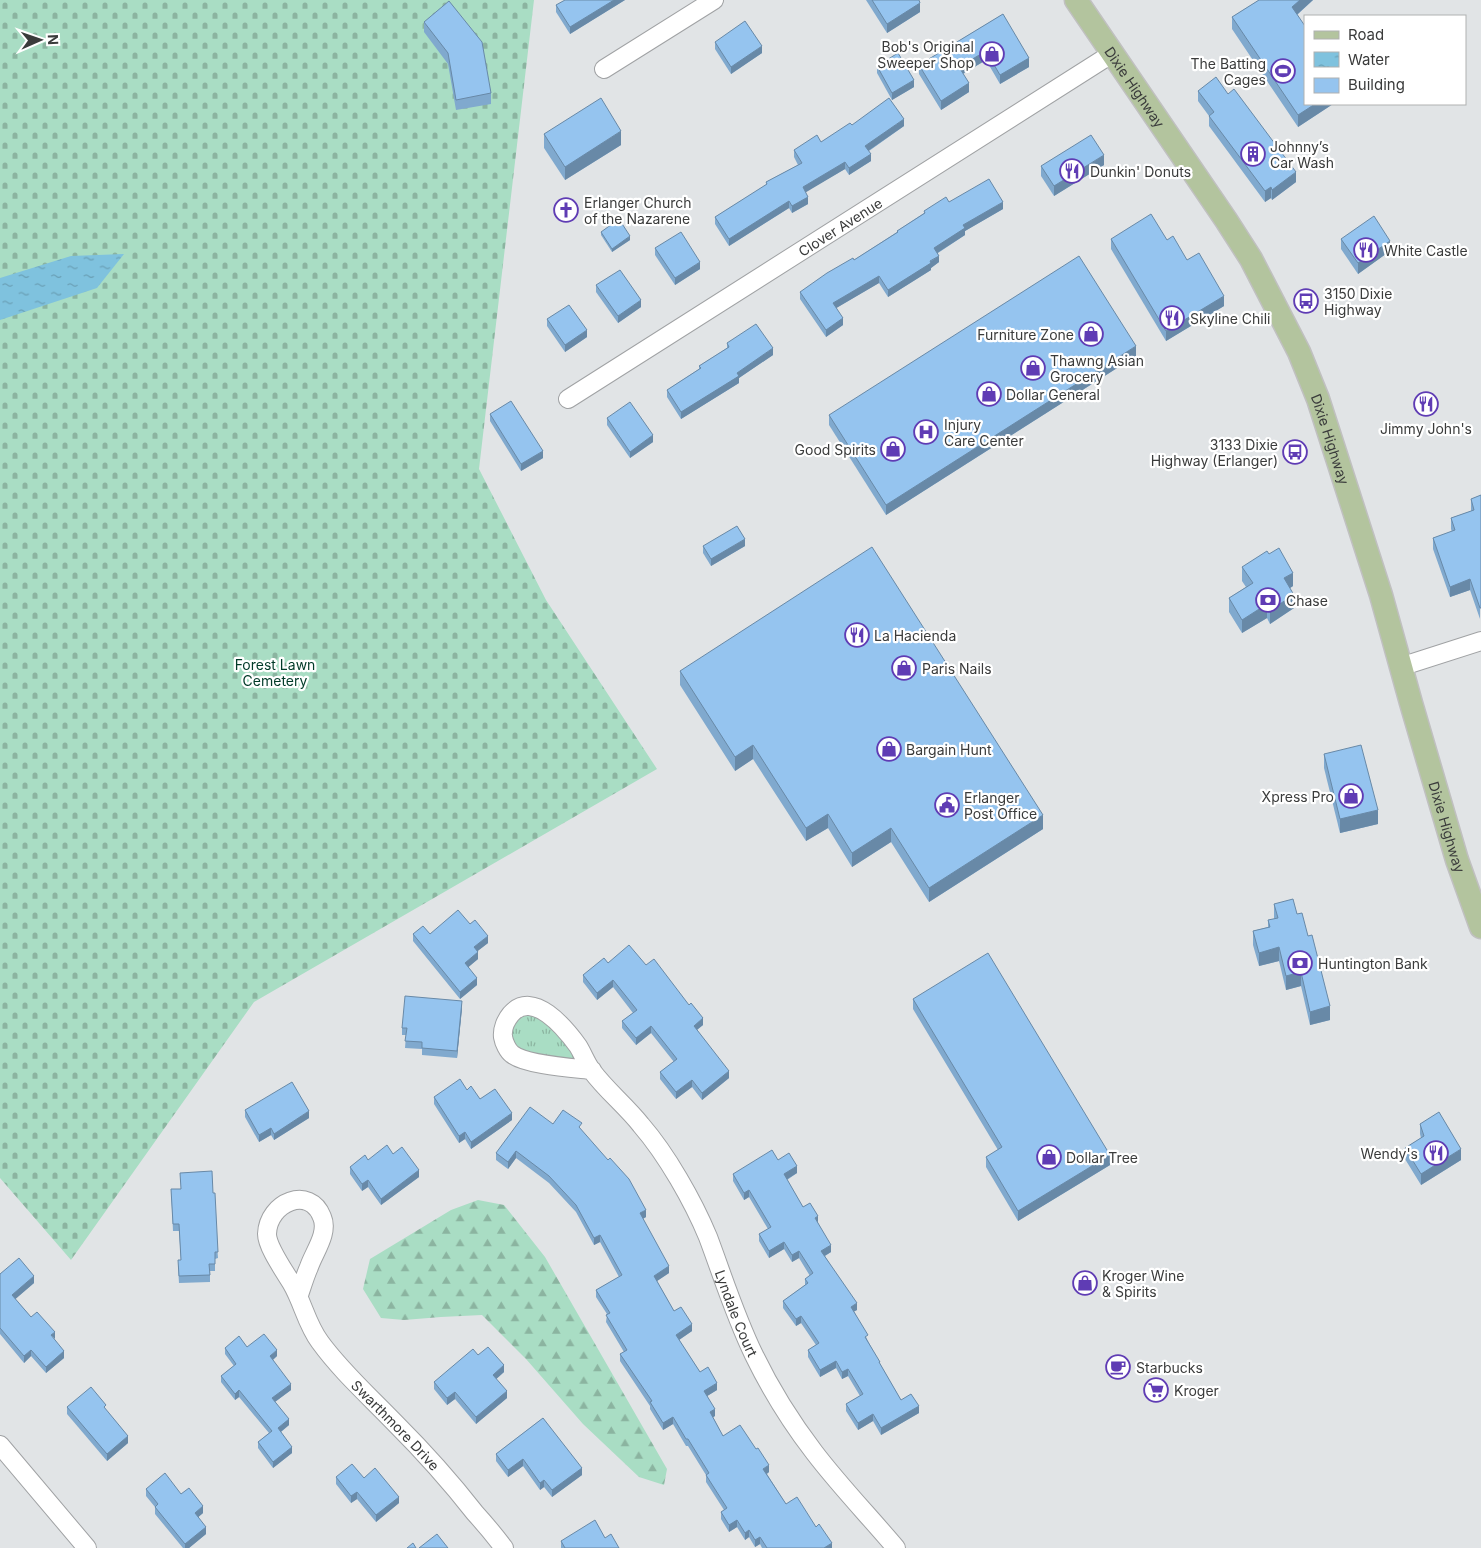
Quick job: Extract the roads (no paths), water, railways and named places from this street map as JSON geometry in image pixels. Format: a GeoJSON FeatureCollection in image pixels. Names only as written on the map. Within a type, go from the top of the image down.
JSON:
{"type":"FeatureCollection","features":[{"type":"Feature","properties":{"kind":"main road","name":"Dixie Highway"},"geometry":{"type":"LineString","coordinates":[[1076,0],[1231,228],[1266,286],[1299,352],[1318,399],[1366,547],[1457,860],[1481,927]]}},
{"type":"Feature","properties":{"kind":"street"},"geometry":{"type":"LineString","coordinates":[[604,70],[714,0]]}},
{"type":"Feature","properties":{"kind":"street","name":"Clover Avenue"},"geometry":{"type":"LineString","coordinates":[[568,399],[1113,53]]}},
{"type":"Feature","properties":{"kind":"street"},"geometry":{"type":"LineString","coordinates":[[1400,667],[1481,641]]}},
{"type":"Feature","properties":{"kind":"street","name":"Lyndale Court"},"geometry":{"type":"LineString","coordinates":[[592,1070],[538,1063],[518,1058],[506,1046],[503,1036],[507,1018],[520,1007],[541,1008],[557,1022],[578,1046],[592,1070],[642,1126],[670,1166],[693,1205],[707,1236],[738,1321],[755,1357],[783,1407],[814,1452],[896,1548]]}},
{"type":"Feature","properties":{"kind":"street","name":"Swarthmore Drive"},"geometry":{"type":"LineString","coordinates":[[299,1295],[319,1245],[325,1223],[314,1205],[303,1199],[293,1200],[277,1208],[271,1217],[267,1237],[272,1250],[299,1295],[318,1340],[336,1363],[421,1450],[458,1491],[504,1548]]}},
{"type":"Feature","properties":{"kind":"street"},"geometry":{"type":"LineString","coordinates":[[0,1445],[87,1548]]}},
{"type":"Feature","properties":{"kind":"water"},"geometry":{"type":"Polygon","coordinates":[[[124,254],[97,288],[0,320],[0,278],[71,256],[124,254]]]}},
{"type":"Feature","properties":{"kind":"place","name":"Bob's Original Sweeper Shop"},"geometry":{"type":"Point","coordinates":[992,54]}},
{"type":"Feature","properties":{"kind":"place","name":"The Batting Cages"},"geometry":{"type":"Point","coordinates":[1283,71]}},
{"type":"Feature","properties":{"kind":"place","name":"Johnny’s Car Wash"},"geometry":{"type":"Point","coordinates":[1253,154]}},
{"type":"Feature","properties":{"kind":"place","name":"Dunkin' Donuts"},"geometry":{"type":"Point","coordinates":[1072,171]}},
{"type":"Feature","properties":{"kind":"place","name":"Erlanger Church of the Nazarene"},"geometry":{"type":"Point","coordinates":[566,210]}},
{"type":"Feature","properties":{"kind":"place","name":"White Castle"},"geometry":{"type":"Point","coordinates":[1366,250]}},
{"type":"Feature","properties":{"kind":"place","name":"3150 Dixie Highway"},"geometry":{"type":"Point","coordinates":[1306,301]}},
{"type":"Feature","properties":{"kind":"place","name":"Skyline Chili"},"geometry":{"type":"Point","coordinates":[1172,318]}},
{"type":"Feature","properties":{"kind":"place","name":"Furniture Zone"},"geometry":{"type":"Point","coordinates":[1091,334]}},
{"type":"Feature","properties":{"kind":"place","name":"Thawng Asian Grocery"},"geometry":{"type":"Point","coordinates":[1033,368]}},
{"type":"Feature","properties":{"kind":"place","name":"Dollar General"},"geometry":{"type":"Point","coordinates":[989,394]}},
{"type":"Feature","properties":{"kind":"place","name":"Jimmy John's"},"geometry":{"type":"Point","coordinates":[1426,404]}},
{"type":"Feature","properties":{"kind":"place","name":"Injury Care Center"},"geometry":{"type":"Point","coordinates":[926,432]}},
{"type":"Feature","properties":{"kind":"place","name":"Good Spirits"},"geometry":{"type":"Point","coordinates":[893,449]}},
{"type":"Feature","properties":{"kind":"place","name":"3133 Dixie Highway (Erlanger)"},"geometry":{"type":"Point","coordinates":[1295,452]}},
{"type":"Feature","properties":{"kind":"place","name":"Chase"},"geometry":{"type":"Point","coordinates":[1268,600]}},
{"type":"Feature","properties":{"kind":"place","name":"La Hacienda"},"geometry":{"type":"Point","coordinates":[857,635]}},
{"type":"Feature","properties":{"kind":"place","name":"Paris Nails"},"geometry":{"type":"Point","coordinates":[904,668]}},
{"type":"Feature","properties":{"kind":"place","name":"Bargain Hunt"},"geometry":{"type":"Point","coordinates":[889,749]}},
{"type":"Feature","properties":{"kind":"place","name":"Xpress Pro"},"geometry":{"type":"Point","coordinates":[1351,796]}},
{"type":"Feature","properties":{"kind":"place","name":"Erlanger Post Office"},"geometry":{"type":"Point","coordinates":[947,805]}},
{"type":"Feature","properties":{"kind":"place","name":"Huntington Bank"},"geometry":{"type":"Point","coordinates":[1300,963]}},
{"type":"Feature","properties":{"kind":"place","name":"Wendy's"},"geometry":{"type":"Point","coordinates":[1436,1153]}},
{"type":"Feature","properties":{"kind":"place","name":"Dollar Tree"},"geometry":{"type":"Point","coordinates":[1049,1157]}},
{"type":"Feature","properties":{"kind":"place","name":"Kroger Wine & Spirits"},"geometry":{"type":"Point","coordinates":[1085,1283]}},
{"type":"Feature","properties":{"kind":"place","name":"Starbucks"},"geometry":{"type":"Point","coordinates":[1118,1367]}},
{"type":"Feature","properties":{"kind":"place","name":"Kroger"},"geometry":{"type":"Point","coordinates":[1156,1390]}},
{"type":"Feature","properties":{"kind":"park label","name":"Forest Lawn Cemetery"},"geometry":{"type":"Point","coordinates":[275,672]}}]}
